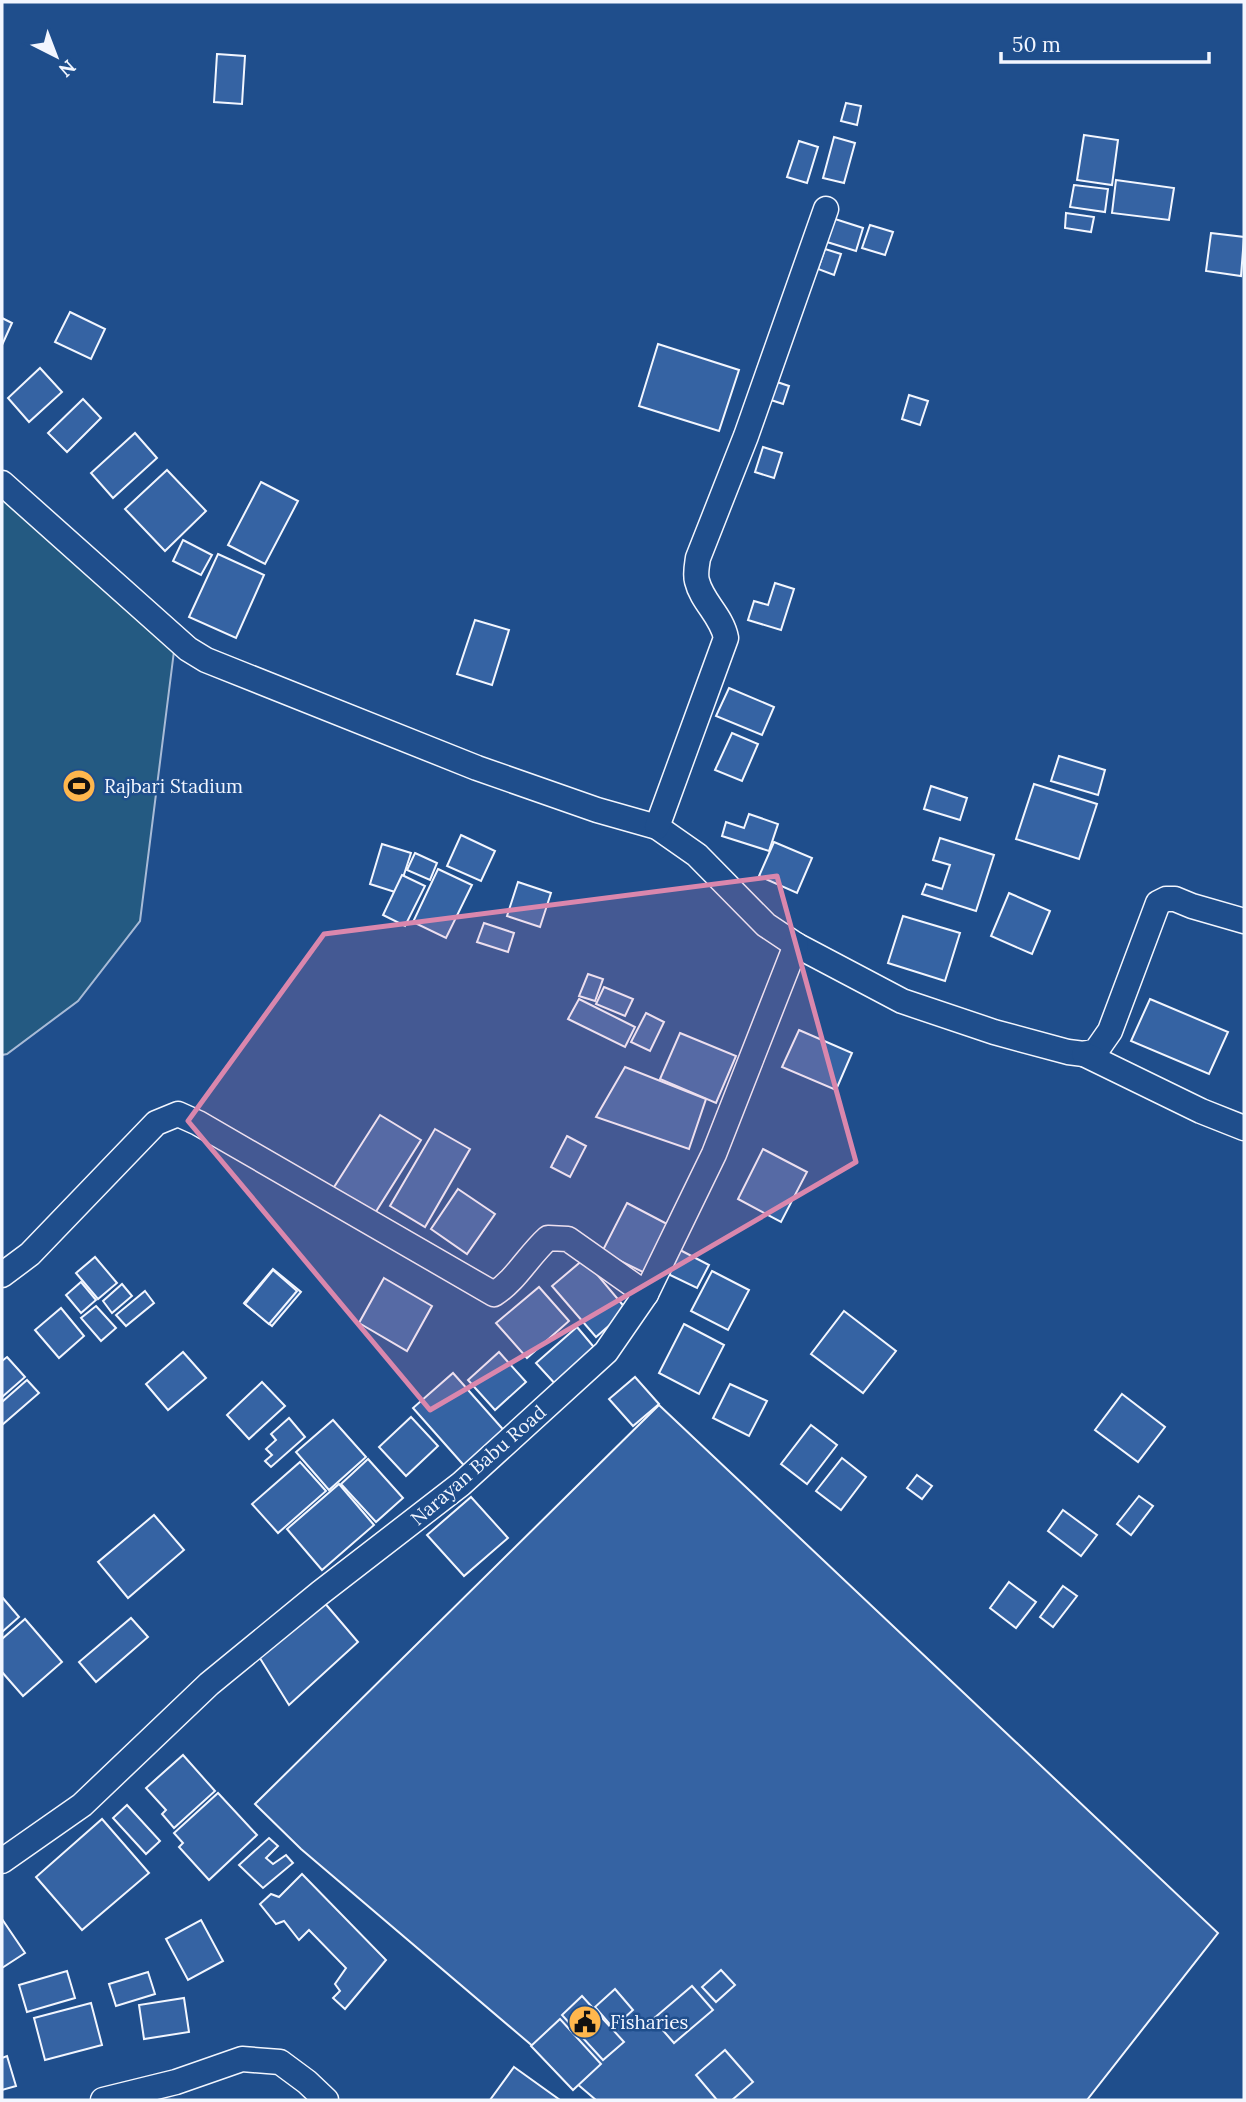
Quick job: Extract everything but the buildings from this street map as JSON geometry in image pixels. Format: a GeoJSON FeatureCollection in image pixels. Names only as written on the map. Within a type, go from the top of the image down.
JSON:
{"type":"FeatureCollection","features":[{"type":"Feature","properties":{"kind":"street"},"geometry":{"type":"LineString","coordinates":[[657,827],[726,638],[724,627],[701,592],[696,579],[698,558],[746,436],[826,209]]}},
{"type":"Feature","properties":{"kind":"street"},"geometry":{"type":"LineString","coordinates":[[2,484],[188,649],[206,660],[477,768],[597,810],[657,827],[697,855],[766,925],[796,945],[902,1002],[994,1032],[1084,1054],[1200,1111],[1244,1128]]}},
{"type":"Feature","properties":{"kind":"street"},"geometry":{"type":"LineString","coordinates":[[1084,1054],[1096,1051],[1110,1031],[1158,903],[1175,899],[1244,921]]}},
{"type":"Feature","properties":{"kind":"street","name":"Narayan Babu Road"},"geometry":{"type":"LineString","coordinates":[[2,1861],[82,1805],[209,1684],[320,1593],[461,1485],[606,1352],[646,1294],[714,1154],[796,945]]}},
{"type":"Feature","properties":{"kind":"street"},"geometry":{"type":"LineString","coordinates":[[2,1275],[30,1254],[156,1123],[178,1114],[494,1294],[507,1286],[548,1238],[568,1239],[646,1294]]}},
{"type":"Feature","properties":{"kind":"street"},"geometry":{"type":"LineString","coordinates":[[103,2100],[176,2082],[243,2059],[279,2062],[326,2100]]}},
{"type":"Feature","properties":{"kind":"highlighted area"},"geometry":{"type":"Polygon","coordinates":[[[777,876],[856,1162],[430,1410],[188,1121],[324,934],[777,876]]]}},
{"type":"Feature","properties":{"kind":"shaded area","name":"Rajbari Stadium"},"geometry":{"type":"Polygon","coordinates":[[[2,494],[174,651],[140,921],[78,1001],[2,1055],[2,494]]]}},
{"type":"Feature","properties":{"kind":"place","name":"Rajbari Stadium"},"geometry":{"type":"Point","coordinates":[79,786]}},
{"type":"Feature","properties":{"kind":"place","name":"Fisharies"},"geometry":{"type":"Point","coordinates":[585,2022]}}]}
